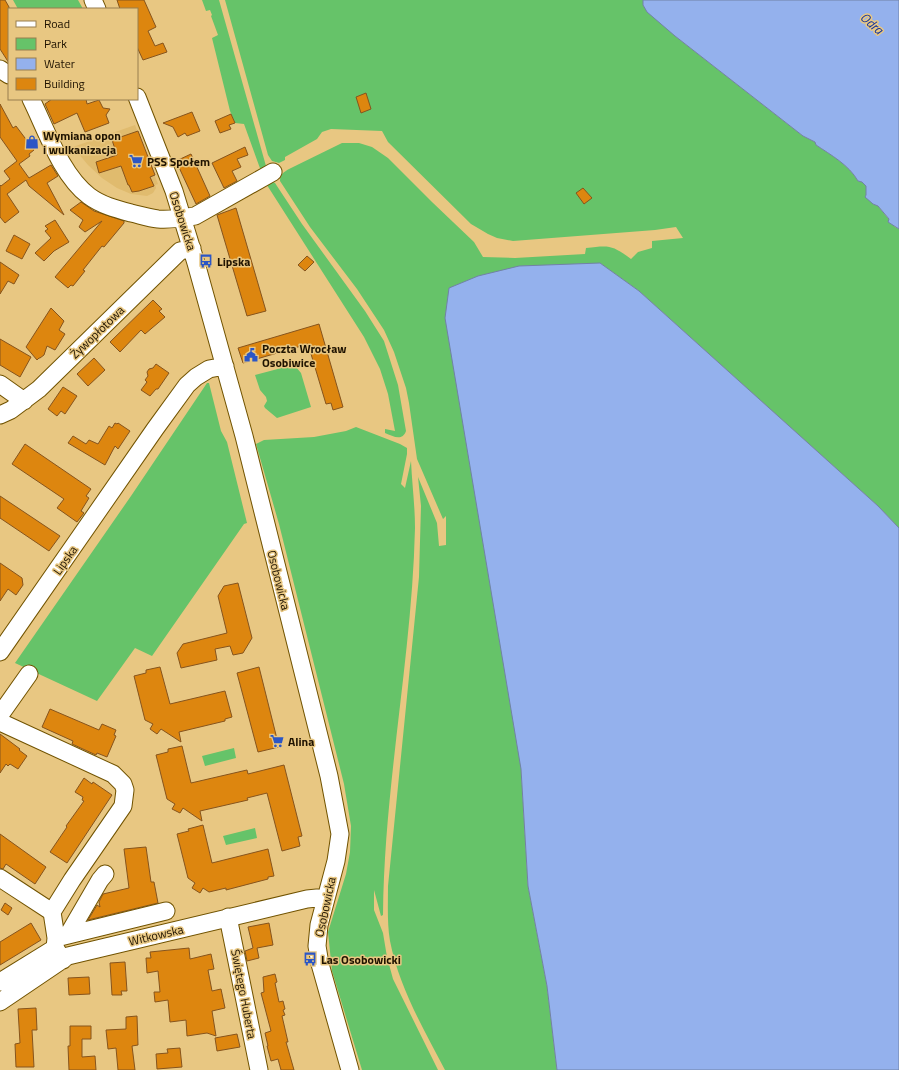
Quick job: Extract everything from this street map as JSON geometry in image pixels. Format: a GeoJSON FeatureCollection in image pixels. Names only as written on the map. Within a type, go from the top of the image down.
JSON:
{"type":"FeatureCollection","features":[{"type":"Feature","properties":{"kind":"street","name":"Osobowicka"},"geometry":{"type":"LineString","coordinates":[[138,99],[174,191],[192,248],[225,366],[244,436],[335,803],[340,834],[339,846],[318,931],[318,953],[350,1070]]}},
{"type":"Feature","properties":{"kind":"street"},"geometry":{"type":"LineString","coordinates":[[31,100],[63,166],[77,184],[90,196],[109,206],[157,219],[195,216],[273,172]]}},
{"type":"Feature","properties":{"kind":"street","name":"Żywopłotowa"},"geometry":{"type":"LineString","coordinates":[[0,415],[11,410],[39,389],[180,251],[192,248]]}},
{"type":"Feature","properties":{"kind":"street","name":"Lipska"},"geometry":{"type":"LineString","coordinates":[[0,652],[187,385],[196,377],[209,370],[225,366]]}},
{"type":"Feature","properties":{"kind":"street"},"geometry":{"type":"LineString","coordinates":[[0,384],[24,401]]}},
{"type":"Feature","properties":{"kind":"street"},"geometry":{"type":"LineString","coordinates":[[0,714],[29,674]]}},
{"type":"Feature","properties":{"kind":"street"},"geometry":{"type":"LineString","coordinates":[[0,722],[113,774],[123,784],[125,790],[123,806],[52,912]]}},
{"type":"Feature","properties":{"kind":"street"},"geometry":{"type":"LineString","coordinates":[[60,945],[100,880],[106,874]]}},
{"type":"Feature","properties":{"kind":"street"},"geometry":{"type":"LineString","coordinates":[[0,878],[52,912],[60,945]]}},
{"type":"Feature","properties":{"kind":"street","name":"Witkowska"},"geometry":{"type":"LineString","coordinates":[[0,1002],[47,971],[60,945],[68,956],[307,899],[325,899]]}},
{"type":"Feature","properties":{"kind":"street"},"geometry":{"type":"LineString","coordinates":[[0,982],[60,945],[166,911]]}},
{"type":"Feature","properties":{"kind":"street","name":"Świętego Huberta"},"geometry":{"type":"LineString","coordinates":[[228,917],[260,1070]]}},
{"type":"Feature","properties":{"kind":"shaded area"},"geometry":{"type":"Polygon","coordinates":[[[135,125],[158,184],[155,185],[156,188],[153,193],[147,196],[131,194],[117,188],[102,178],[88,165],[73,147],[135,125]]]}},
{"type":"Feature","properties":{"kind":"green space"},"geometry":{"type":"Polygon","coordinates":[[[13,0],[78,0],[82,8],[17,8],[13,0]]]}},
{"type":"Feature","properties":{"kind":"green space"},"geometry":{"type":"Polygon","coordinates":[[[202,0],[219,0],[266,166],[265,169],[261,171],[244,124],[235,123],[230,111],[212,38],[218,35],[210,10],[206,11],[202,0]]]}},
{"type":"Feature","properties":{"kind":"green space"},"geometry":{"type":"Polygon","coordinates":[[[225,0],[643,0],[643,5],[675,36],[803,136],[815,142],[816,145],[845,165],[858,181],[862,182],[866,186],[866,195],[873,204],[878,206],[895,227],[899,229],[899,528],[878,506],[639,291],[600,263],[521,769],[528,886],[547,986],[557,1070],[445,1070],[420,1023],[399,975],[388,927],[388,886],[419,577],[421,506],[418,477],[437,523],[439,546],[446,545],[446,516],[443,519],[417,459],[406,388],[394,352],[384,330],[357,289],[310,227],[280,179],[289,169],[342,143],[359,143],[372,147],[388,158],[474,242],[483,257],[515,258],[585,254],[586,248],[606,246],[619,251],[631,259],[638,252],[652,248],[652,241],[683,238],[676,227],[513,241],[497,238],[471,224],[388,142],[382,131],[331,129],[322,132],[317,139],[285,157],[285,160],[279,163],[272,161],[268,155],[225,0]]]}},
{"type":"Feature","properties":{"kind":"green space"},"geometry":{"type":"Polygon","coordinates":[[[271,181],[275,183],[302,224],[365,311],[384,341],[398,385],[406,431],[402,436],[394,437],[385,433],[385,429],[395,431],[388,394],[380,369],[364,337],[265,182],[271,181]]]}},
{"type":"Feature","properties":{"kind":"green space"},"geometry":{"type":"Polygon","coordinates":[[[291,363],[298,365],[296,367],[301,373],[311,407],[277,418],[265,408],[264,406],[267,401],[266,397],[260,390],[255,375],[289,366],[291,363]]]}},
{"type":"Feature","properties":{"kind":"green space"},"geometry":{"type":"Polygon","coordinates":[[[207,383],[209,383],[221,431],[227,442],[247,523],[244,524],[152,656],[135,648],[97,701],[15,663],[131,496],[207,383]]]}},
{"type":"Feature","properties":{"kind":"green space"},"geometry":{"type":"Polygon","coordinates":[[[356,427],[407,448],[401,484],[405,488],[411,461],[415,528],[409,625],[388,818],[383,915],[381,916],[374,890],[374,910],[383,933],[393,979],[438,1070],[362,1070],[332,971],[328,932],[346,874],[350,852],[351,826],[344,784],[279,524],[256,444],[264,440],[314,437],[346,431],[356,427]]]}},
{"type":"Feature","properties":{"kind":"green space"},"geometry":{"type":"Polygon","coordinates":[[[234,748],[236,758],[205,766],[202,756],[234,748]]]}},
{"type":"Feature","properties":{"kind":"green space"},"geometry":{"type":"Polygon","coordinates":[[[255,828],[257,838],[226,845],[223,836],[255,828]]]}},
{"type":"Feature","properties":{"kind":"water","name":"Odra"},"geometry":{"type":"Polygon","coordinates":[[[643,0],[899,0],[899,229],[888,222],[889,219],[878,206],[873,204],[865,197],[866,186],[862,182],[858,181],[845,165],[816,145],[815,142],[803,136],[675,36],[647,12],[643,5],[643,0]]]}},
{"type":"Feature","properties":{"kind":"water"},"geometry":{"type":"Polygon","coordinates":[[[600,263],[639,291],[878,506],[899,528],[899,1070],[557,1070],[547,986],[528,886],[521,769],[445,318],[449,288],[478,276],[519,266],[600,263]]]}},
{"type":"Feature","properties":{"kind":"building"},"geometry":{"type":"Polygon","coordinates":[[[0,0],[5,0],[9,7],[8,61],[0,49],[0,0]]]}},
{"type":"Feature","properties":{"kind":"building"},"geometry":{"type":"Polygon","coordinates":[[[117,0],[144,0],[156,27],[148,31],[155,46],[163,43],[167,52],[143,60],[138,49],[138,8],[120,8],[117,0]]]}},
{"type":"Feature","properties":{"kind":"building"},"geometry":{"type":"Polygon","coordinates":[[[366,93],[371,109],[361,113],[356,97],[366,93]]]}},
{"type":"Feature","properties":{"kind":"building"},"geometry":{"type":"Polygon","coordinates":[[[51,100],[86,100],[87,104],[99,100],[103,108],[110,109],[106,115],[109,123],[85,132],[77,113],[54,124],[45,104],[51,100]]]}},
{"type":"Feature","properties":{"kind":"building"},"geometry":{"type":"Polygon","coordinates":[[[0,104],[13,128],[16,126],[34,150],[29,154],[30,156],[19,164],[29,178],[51,165],[58,176],[47,183],[64,215],[29,186],[26,180],[7,194],[19,212],[5,223],[0,217],[0,185],[1,186],[10,179],[4,171],[17,161],[0,137],[0,104]]]}},
{"type":"Feature","properties":{"kind":"building"},"geometry":{"type":"Polygon","coordinates":[[[192,112],[200,131],[187,136],[185,133],[178,137],[173,127],[163,123],[192,112]]]}},
{"type":"Feature","properties":{"kind":"building"},"geometry":{"type":"Polygon","coordinates":[[[231,114],[235,123],[229,125],[231,129],[220,133],[215,121],[231,114]]]}},
{"type":"Feature","properties":{"kind":"building","name":"PSS Społem"},"geometry":{"type":"Polygon","coordinates":[[[138,131],[155,175],[150,177],[154,186],[132,192],[121,166],[99,173],[96,162],[117,155],[112,140],[138,131]]]}},
{"type":"Feature","properties":{"kind":"building"},"geometry":{"type":"Polygon","coordinates":[[[245,147],[248,155],[237,159],[241,167],[232,171],[237,181],[224,188],[212,163],[245,147]]]}},
{"type":"Feature","properties":{"kind":"building"},"geometry":{"type":"Polygon","coordinates":[[[191,154],[210,196],[196,204],[176,161],[191,154]]]}},
{"type":"Feature","properties":{"kind":"building"},"geometry":{"type":"Polygon","coordinates":[[[583,188],[592,198],[584,204],[576,193],[583,188]]]}},
{"type":"Feature","properties":{"kind":"building"},"geometry":{"type":"Polygon","coordinates":[[[81,202],[94,211],[124,221],[124,223],[104,247],[102,246],[83,270],[85,271],[73,286],[71,285],[68,288],[55,277],[102,221],[85,232],[79,227],[83,220],[70,210],[81,202]]]}},
{"type":"Feature","properties":{"kind":"building"},"geometry":{"type":"Polygon","coordinates":[[[236,208],[266,311],[247,316],[217,215],[236,208]]]}},
{"type":"Feature","properties":{"kind":"building"},"geometry":{"type":"Polygon","coordinates":[[[55,220],[69,242],[54,251],[44,261],[35,253],[51,238],[45,231],[48,229],[45,226],[55,220]]]}},
{"type":"Feature","properties":{"kind":"building"},"geometry":{"type":"Polygon","coordinates":[[[14,235],[30,244],[22,259],[6,251],[14,235]]]}},
{"type":"Feature","properties":{"kind":"building"},"geometry":{"type":"Polygon","coordinates":[[[307,256],[314,262],[305,271],[298,265],[307,256]]]}},
{"type":"Feature","properties":{"kind":"building"},"geometry":{"type":"Polygon","coordinates":[[[0,262],[19,275],[14,284],[8,281],[0,294],[0,262]]]}},
{"type":"Feature","properties":{"kind":"building"},"geometry":{"type":"Polygon","coordinates":[[[153,300],[162,309],[159,311],[165,317],[145,334],[141,330],[120,352],[110,342],[153,300]]]}},
{"type":"Feature","properties":{"kind":"building"},"geometry":{"type":"Polygon","coordinates":[[[51,308],[64,321],[59,330],[65,334],[55,350],[47,346],[44,355],[37,360],[26,347],[51,308]]]}},
{"type":"Feature","properties":{"kind":"building"},"geometry":{"type":"Polygon","coordinates":[[[319,324],[343,407],[333,410],[331,403],[326,404],[308,344],[243,363],[238,348],[319,324]]]}},
{"type":"Feature","properties":{"kind":"building"},"geometry":{"type":"Polygon","coordinates":[[[0,339],[31,357],[20,377],[0,365],[0,339]]]}},
{"type":"Feature","properties":{"kind":"building"},"geometry":{"type":"Polygon","coordinates":[[[94,358],[105,370],[88,386],[77,374],[94,358]]]}},
{"type":"Feature","properties":{"kind":"building"},"geometry":{"type":"Polygon","coordinates":[[[156,364],[169,373],[158,389],[156,389],[150,396],[141,390],[147,382],[145,380],[148,376],[147,372],[156,364]]]}},
{"type":"Feature","properties":{"kind":"building"},"geometry":{"type":"Polygon","coordinates":[[[63,387],[77,396],[65,414],[61,411],[57,416],[48,409],[63,387]]]}},
{"type":"Feature","properties":{"kind":"building"},"geometry":{"type":"Polygon","coordinates":[[[115,423],[118,423],[130,431],[118,449],[115,446],[105,465],[68,443],[73,436],[86,444],[89,440],[98,444],[109,426],[112,428],[115,423]]]}},
{"type":"Feature","properties":{"kind":"building"},"geometry":{"type":"Polygon","coordinates":[[[25,444],[91,489],[86,496],[89,498],[81,511],[84,513],[77,522],[57,508],[64,499],[12,464],[25,444]]]}},
{"type":"Feature","properties":{"kind":"building"},"geometry":{"type":"Polygon","coordinates":[[[0,496],[60,536],[49,551],[0,518],[0,496]]]}},
{"type":"Feature","properties":{"kind":"building"},"geometry":{"type":"Polygon","coordinates":[[[0,563],[22,578],[23,585],[16,595],[8,589],[0,601],[0,563]]]}},
{"type":"Feature","properties":{"kind":"building"},"geometry":{"type":"Polygon","coordinates":[[[238,583],[252,638],[243,653],[233,655],[230,646],[215,649],[217,660],[181,668],[177,653],[183,644],[227,633],[218,596],[224,586],[238,583]]]}},
{"type":"Feature","properties":{"kind":"building"},"geometry":{"type":"Polygon","coordinates":[[[160,667],[170,704],[225,691],[232,717],[225,719],[225,721],[179,732],[181,742],[161,729],[157,734],[150,729],[153,724],[145,720],[134,676],[146,673],[146,670],[160,667]]]}},
{"type":"Feature","properties":{"kind":"building"},"geometry":{"type":"Polygon","coordinates":[[[259,667],[279,747],[258,752],[237,673],[259,667]]]}},
{"type":"Feature","properties":{"kind":"building"},"geometry":{"type":"Polygon","coordinates":[[[50,709],[99,730],[102,724],[116,730],[114,735],[116,736],[107,757],[97,753],[96,755],[72,744],[73,741],[42,727],[50,709]]]}},
{"type":"Feature","properties":{"kind":"building"},"geometry":{"type":"Polygon","coordinates":[[[0,734],[27,756],[18,769],[10,764],[8,766],[6,764],[0,773],[0,734]]]}},
{"type":"Feature","properties":{"kind":"building"},"geometry":{"type":"Polygon","coordinates":[[[182,746],[191,783],[247,770],[248,774],[284,765],[302,836],[298,837],[300,846],[282,851],[267,793],[247,798],[248,800],[200,811],[202,821],[183,808],[180,813],[172,809],[175,804],[167,799],[156,755],[168,752],[168,749],[182,746]]]}},
{"type":"Feature","properties":{"kind":"building"},"geometry":{"type":"Polygon","coordinates":[[[84,778],[92,784],[93,782],[112,795],[67,863],[50,852],[84,801],[82,800],[83,797],[75,792],[84,778]]]}},
{"type":"Feature","properties":{"kind":"building"},"geometry":{"type":"Polygon","coordinates":[[[203,825],[212,863],[268,849],[274,876],[226,890],[226,888],[209,892],[203,888],[200,893],[192,888],[195,883],[188,878],[177,834],[203,825]]]}},
{"type":"Feature","properties":{"kind":"building"},"geometry":{"type":"Polygon","coordinates":[[[0,834],[46,867],[35,884],[6,864],[3,869],[0,868],[0,834]]]}},
{"type":"Feature","properties":{"kind":"building"},"geometry":{"type":"Polygon","coordinates":[[[146,847],[151,882],[154,882],[158,903],[88,920],[97,905],[100,907],[99,902],[103,894],[129,888],[124,849],[146,847]]]}},
{"type":"Feature","properties":{"kind":"building"},"geometry":{"type":"Polygon","coordinates":[[[5,903],[12,908],[8,915],[1,910],[5,903]]]}},
{"type":"Feature","properties":{"kind":"building"},"geometry":{"type":"Polygon","coordinates":[[[31,923],[41,940],[0,965],[0,942],[31,923]]]}},
{"type":"Feature","properties":{"kind":"building"},"geometry":{"type":"Polygon","coordinates":[[[269,923],[273,945],[257,948],[259,958],[247,961],[245,951],[253,948],[248,927],[269,923]]]}},
{"type":"Feature","properties":{"kind":"building"},"geometry":{"type":"Polygon","coordinates":[[[189,948],[190,959],[211,954],[214,969],[208,970],[212,991],[221,989],[225,1008],[212,1011],[216,1036],[207,1033],[187,1036],[186,1020],[170,1022],[168,1000],[155,1002],[154,992],[160,992],[158,971],[147,973],[146,958],[151,958],[150,952],[189,948]]]}},
{"type":"Feature","properties":{"kind":"building"},"geometry":{"type":"Polygon","coordinates":[[[125,962],[127,991],[121,991],[122,995],[112,995],[110,963],[125,962]]]}},
{"type":"Feature","properties":{"kind":"building"},"geometry":{"type":"Polygon","coordinates":[[[275,974],[277,982],[275,983],[279,1002],[283,1001],[285,1009],[283,1010],[285,1015],[282,1016],[288,1042],[286,1042],[294,1070],[281,1070],[278,1059],[271,1061],[267,1046],[265,1033],[271,1031],[261,993],[264,992],[263,977],[275,974]]]}},
{"type":"Feature","properties":{"kind":"building"},"geometry":{"type":"Polygon","coordinates":[[[89,977],[90,994],[69,995],[68,978],[89,977]]]}},
{"type":"Feature","properties":{"kind":"building"},"geometry":{"type":"Polygon","coordinates":[[[36,1008],[37,1030],[32,1030],[34,1067],[16,1067],[15,1044],[20,1043],[18,1009],[36,1008]]]}},
{"type":"Feature","properties":{"kind":"building"},"geometry":{"type":"Polygon","coordinates":[[[137,1016],[138,1045],[132,1046],[135,1070],[118,1070],[116,1048],[108,1049],[106,1030],[126,1029],[126,1017],[137,1016]]]}},
{"type":"Feature","properties":{"kind":"building"},"geometry":{"type":"Polygon","coordinates":[[[70,1026],[91,1026],[91,1039],[82,1039],[82,1057],[95,1056],[96,1070],[69,1070],[68,1046],[70,1046],[70,1026]]]}},
{"type":"Feature","properties":{"kind":"building"},"geometry":{"type":"Polygon","coordinates":[[[237,1034],[240,1047],[217,1051],[215,1038],[237,1034]]]}},
{"type":"Feature","properties":{"kind":"building"},"geometry":{"type":"Polygon","coordinates":[[[180,1048],[182,1067],[157,1069],[156,1054],[168,1053],[167,1049],[180,1048]]]}},
{"type":"Feature","properties":{"kind":"place","name":"Wymiana opon i wulkanizacja"},"geometry":{"type":"Point","coordinates":[32,142]}},
{"type":"Feature","properties":{"kind":"place","name":"PSS Społem"},"geometry":{"type":"Point","coordinates":[136,161]}},
{"type":"Feature","properties":{"kind":"place","name":"Lipska"},"geometry":{"type":"Point","coordinates":[206,261]}},
{"type":"Feature","properties":{"kind":"place","name":"Poczta Wrocław Osobiwice"},"geometry":{"type":"Point","coordinates":[251,355]}},
{"type":"Feature","properties":{"kind":"place","name":"Alina"},"geometry":{"type":"Point","coordinates":[277,741]}},
{"type":"Feature","properties":{"kind":"place","name":"Las Osobowicki"},"geometry":{"type":"Point","coordinates":[310,959]}}]}
